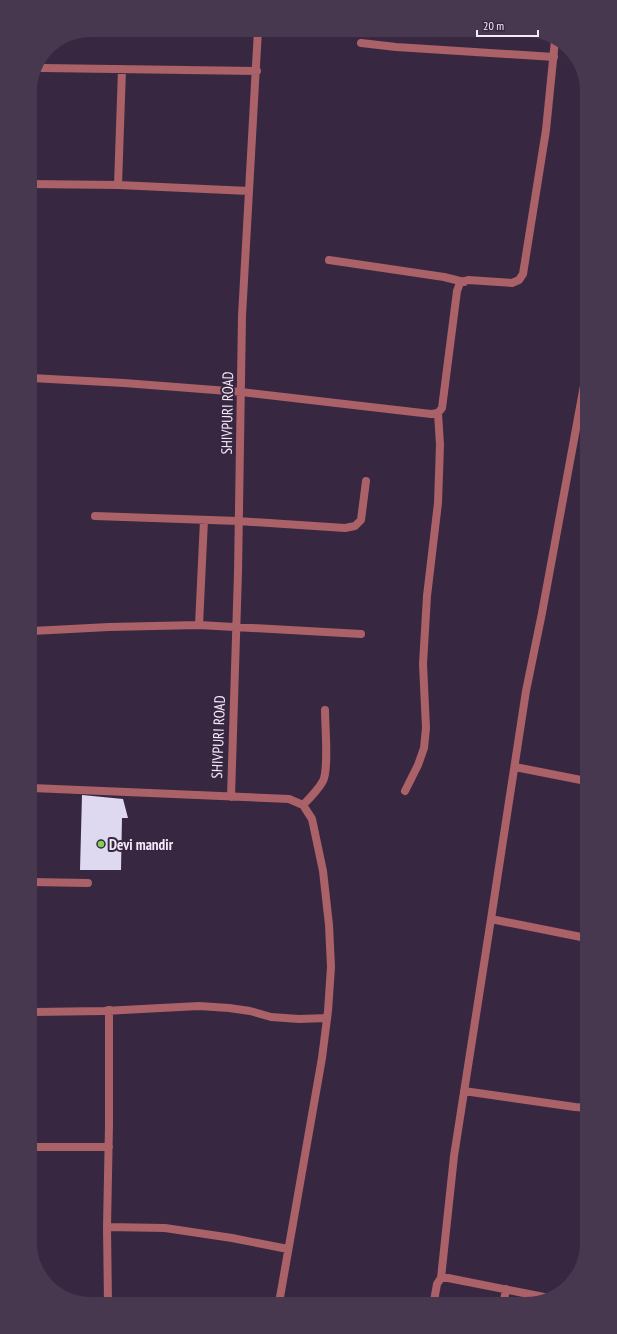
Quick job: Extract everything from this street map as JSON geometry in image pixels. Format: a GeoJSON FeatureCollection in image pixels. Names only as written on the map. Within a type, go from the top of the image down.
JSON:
{"type":"FeatureCollection","features":[{"type":"Feature","properties":{"kind":"street","name":"SHIVPURI ROAD"},"geometry":{"type":"LineString","coordinates":[[230,797],[238,573],[242,308],[250,191],[258,37]]}},
{"type":"Feature","properties":{"kind":"street"},"geometry":{"type":"LineString","coordinates":[[361,43],[411,48],[554,57]]}},
{"type":"Feature","properties":{"kind":"street"},"geometry":{"type":"LineString","coordinates":[[405,791],[418,765],[424,748],[426,728],[423,664],[427,596],[438,503],[440,445],[438,413],[442,408],[457,291],[460,283],[468,280],[512,283],[519,280],[523,274],[546,130],[555,45]]}},
{"type":"Feature","properties":{"kind":"street"},"geometry":{"type":"LineString","coordinates":[[43,68],[256,71]]}},
{"type":"Feature","properties":{"kind":"street"},"geometry":{"type":"LineString","coordinates":[[118,185],[122,68]]}},
{"type":"Feature","properties":{"kind":"street"},"geometry":{"type":"LineString","coordinates":[[37,184],[118,185],[250,191]]}},
{"type":"Feature","properties":{"kind":"street"},"geometry":{"type":"LineString","coordinates":[[329,260],[444,277],[464,282]]}},
{"type":"Feature","properties":{"kind":"street"},"geometry":{"type":"LineString","coordinates":[[37,378],[241,392],[431,414],[438,413]]}},
{"type":"Feature","properties":{"kind":"street"},"geometry":{"type":"LineString","coordinates":[[435,1297],[437,1284],[441,1278],[454,1156],[526,691],[542,613],[580,402]]}},
{"type":"Feature","properties":{"kind":"street"},"geometry":{"type":"LineString","coordinates":[[95,516],[238,521],[345,528],[355,526],[361,520],[366,481]]}},
{"type":"Feature","properties":{"kind":"street"},"geometry":{"type":"LineString","coordinates":[[199,625],[204,520]]}},
{"type":"Feature","properties":{"kind":"street"},"geometry":{"type":"LineString","coordinates":[[37,631],[199,625],[361,634]]}},
{"type":"Feature","properties":{"kind":"street"},"geometry":{"type":"LineString","coordinates":[[303,805],[324,780],[326,767],[325,710]]}},
{"type":"Feature","properties":{"kind":"street"},"geometry":{"type":"LineString","coordinates":[[515,767],[580,780]]}},
{"type":"Feature","properties":{"kind":"street"},"geometry":{"type":"LineString","coordinates":[[37,788],[289,799],[303,805],[312,819],[323,871],[329,925],[331,967],[322,1058],[280,1297]]}},
{"type":"Feature","properties":{"kind":"street"},"geometry":{"type":"LineString","coordinates":[[37,882],[88,883]]}},
{"type":"Feature","properties":{"kind":"street"},"geometry":{"type":"LineString","coordinates":[[491,919],[580,937]]}},
{"type":"Feature","properties":{"kind":"street"},"geometry":{"type":"LineString","coordinates":[[37,1012],[199,1006],[250,1011],[271,1017],[299,1019],[327,1018]]}},
{"type":"Feature","properties":{"kind":"street"},"geometry":{"type":"LineString","coordinates":[[108,1297],[109,1010]]}},
{"type":"Feature","properties":{"kind":"street"},"geometry":{"type":"LineString","coordinates":[[464,1091],[580,1107]]}},
{"type":"Feature","properties":{"kind":"street"},"geometry":{"type":"LineString","coordinates":[[37,1147],[109,1147]]}},
{"type":"Feature","properties":{"kind":"street"},"geometry":{"type":"LineString","coordinates":[[107,1227],[165,1228],[232,1238],[288,1249]]}},
{"type":"Feature","properties":{"kind":"street"},"geometry":{"type":"LineString","coordinates":[[441,1278],[448,1278],[537,1296]]}},
{"type":"Feature","properties":{"kind":"street"},"geometry":{"type":"LineString","coordinates":[[505,1297],[506,1289]]}},
{"type":"Feature","properties":{"kind":"building","name":"Devi mandir"},"geometry":{"type":"Polygon","coordinates":[[[82,795],[123,799],[128,818],[122,818],[121,870],[80,870],[82,795]]]}},
{"type":"Feature","properties":{"kind":"place","name":"Devi mandir"},"geometry":{"type":"Point","coordinates":[101,844]}}]}
